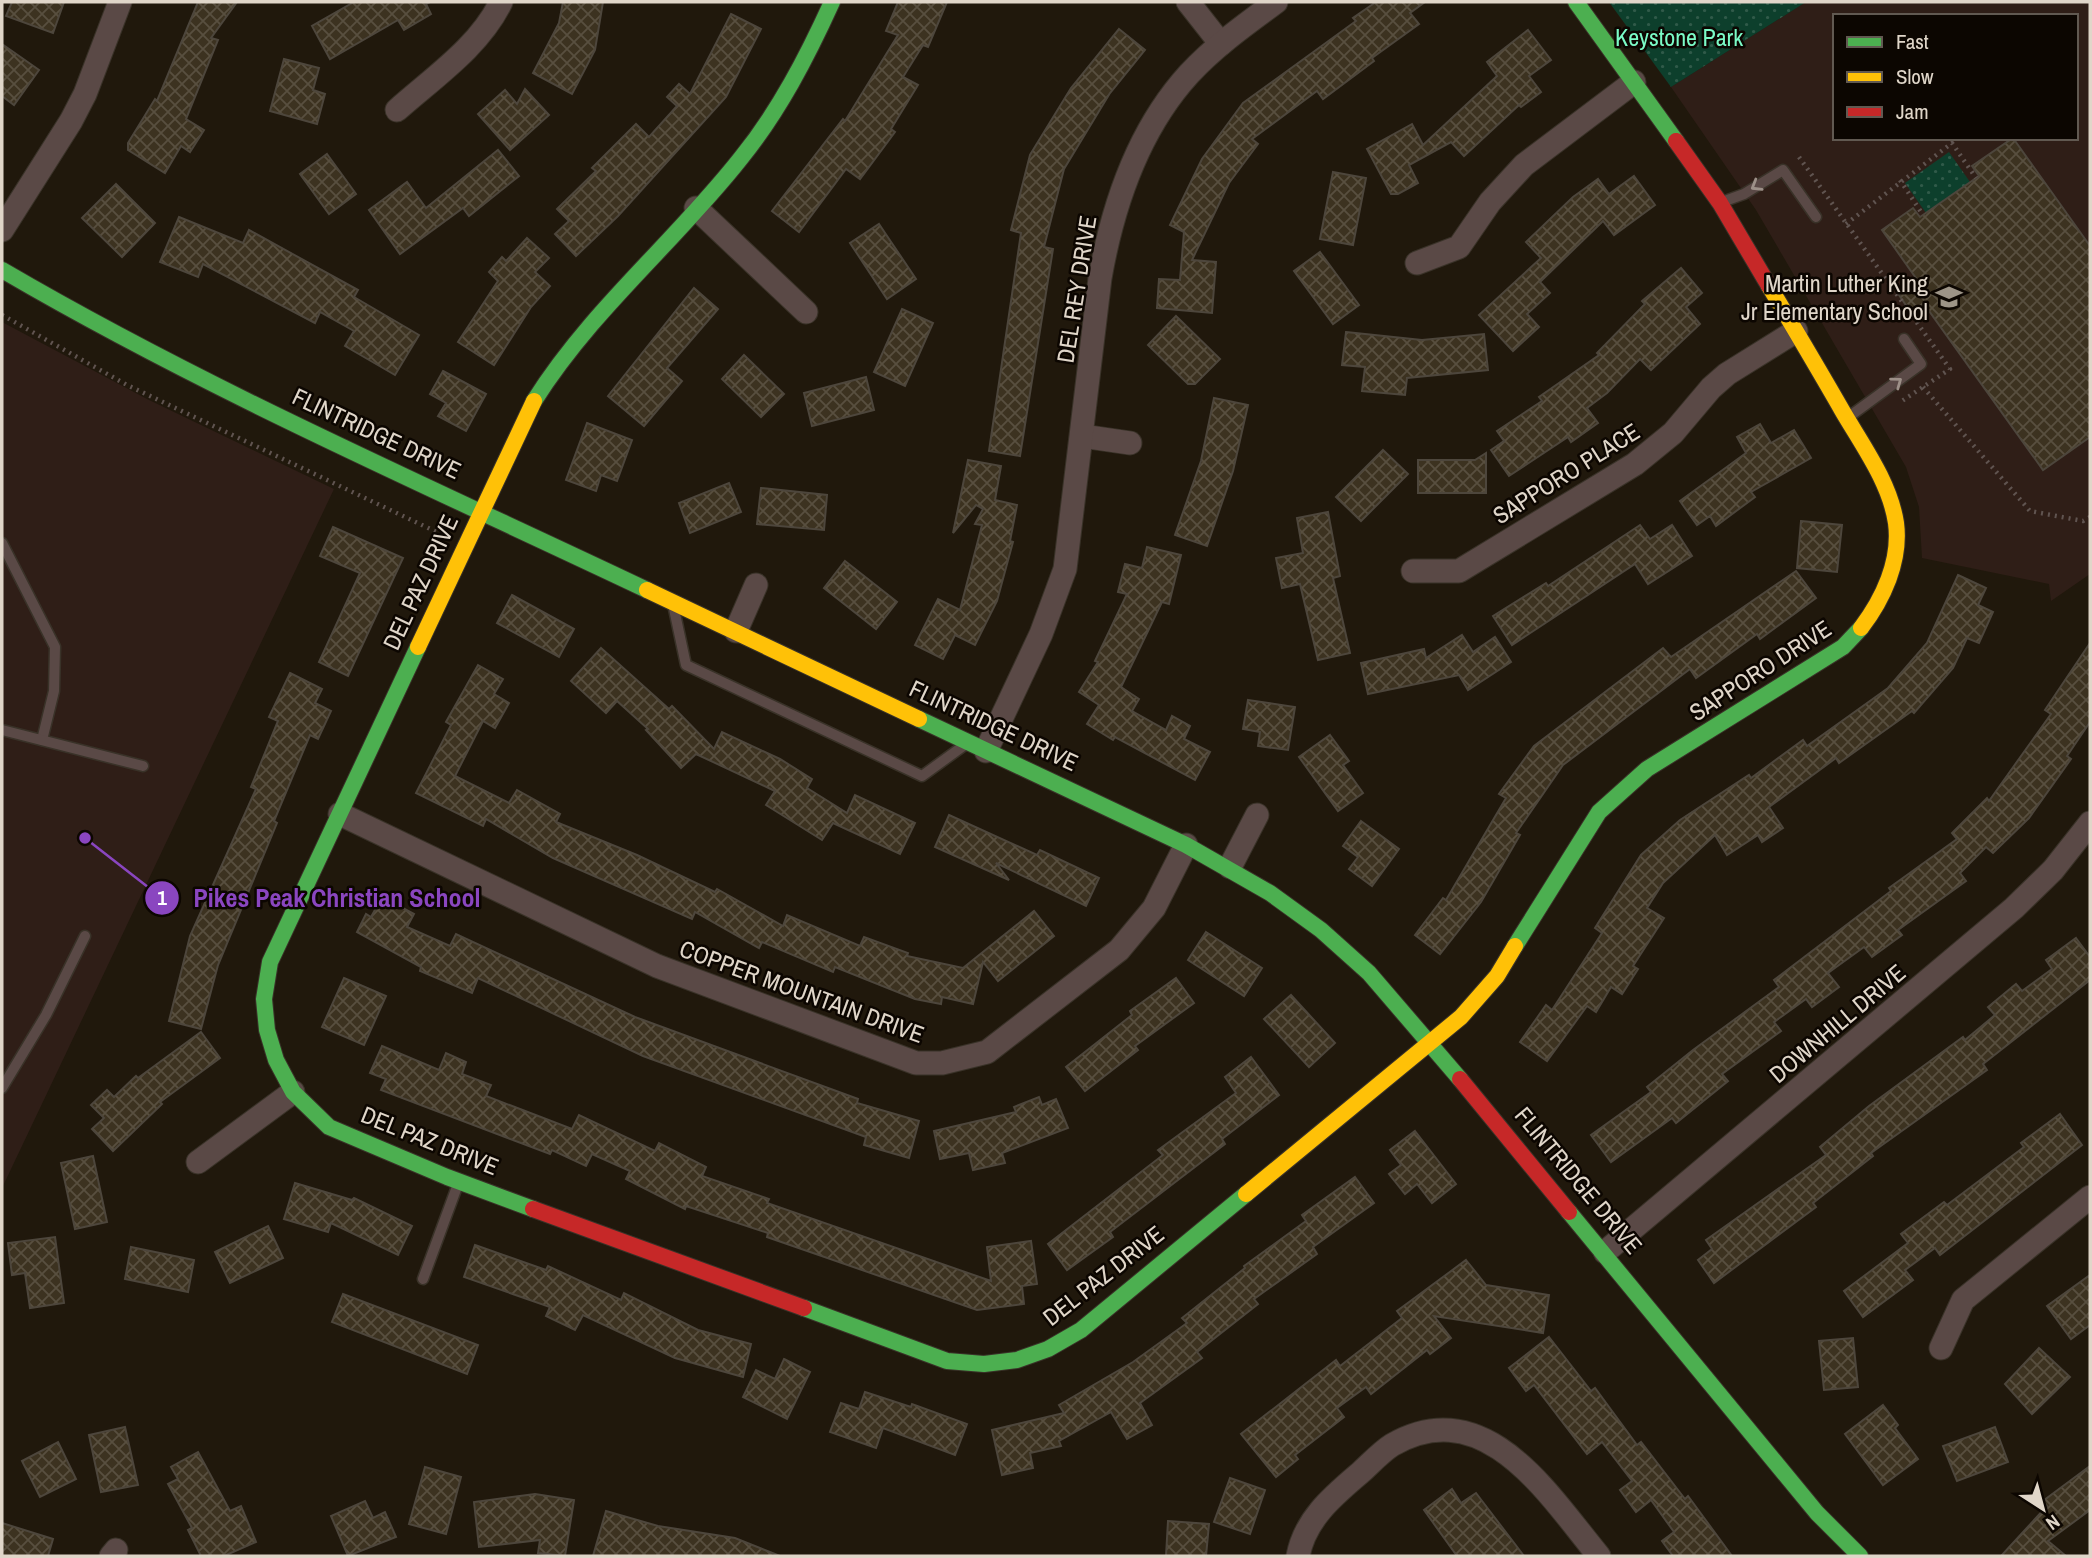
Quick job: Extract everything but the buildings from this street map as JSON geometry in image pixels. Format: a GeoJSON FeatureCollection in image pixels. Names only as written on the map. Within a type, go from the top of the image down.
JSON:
{"type":"FeatureCollection","features":[{"type":"Feature","properties":{"kind":"street"},"geometry":{"type":"LineString","coordinates":[[2,230],[71,121],[120,2]]}},
{"type":"Feature","properties":{"kind":"street"},"geometry":{"type":"LineString","coordinates":[[397,110],[476,40],[492,21],[501,2]]}},
{"type":"Feature","properties":{"kind":"street","name":"DEL PAZ DRIVE"},"geometry":{"type":"LineString","coordinates":[[832,2],[796,78],[773,115],[724,180],[566,349],[533,403],[270,962],[266,986],[267,1030],[276,1060],[293,1092],[329,1127],[459,1182],[947,1361],[974,1365],[1005,1363],[1032,1357],[1081,1330],[1430,1041]]}},
{"type":"Feature","properties":{"kind":"street"},"geometry":{"type":"LineString","coordinates":[[1188,2],[1221,44]]}},
{"type":"Feature","properties":{"kind":"street","name":"DEL REY DRIVE"},"geometry":{"type":"LineString","coordinates":[[977,747],[1041,634],[1065,569],[1100,278],[1108,232],[1118,200],[1147,135],[1168,101],[1190,74],[1221,44],[1276,2]]}},
{"type":"Feature","properties":{"kind":"street","name":"SAPPORO DRIVE"},"geometry":{"type":"LineString","coordinates":[[1430,1041],[1461,1017],[1497,976],[1600,812],[1647,769],[1843,647],[1878,606],[1889,579],[1896,524],[1888,494],[1847,417],[1720,203],[1576,2]]}},
{"type":"Feature","properties":{"kind":"street"},"geometry":{"type":"LineString","coordinates":[[1418,263],[1459,247],[1490,202],[1524,166],[1634,82]]}},
{"type":"Feature","properties":{"kind":"street"},"geometry":{"type":"LineString","coordinates":[[696,208],[806,312]]}},
{"type":"Feature","properties":{"kind":"street","name":"FLINTRIDGE DRIVE"},"geometry":{"type":"LineString","coordinates":[[2,270],[91,322],[222,389],[1186,845],[1230,867],[1268,891],[1341,945],[1392,996],[1817,1513],[1860,1556]]}},
{"type":"Feature","properties":{"kind":"street","name":"SAPPORO PLACE"},"geometry":{"type":"LineString","coordinates":[[1413,570],[1459,571],[1635,464],[1673,433],[1711,388],[1727,374],[1796,331]]}},
{"type":"Feature","properties":{"kind":"street"},"geometry":{"type":"LineString","coordinates":[[1082,436],[1130,443]]}},
{"type":"Feature","properties":{"kind":"street"},"geometry":{"type":"LineString","coordinates":[[736,631],[756,585]]}},
{"type":"Feature","properties":{"kind":"street","name":"COPPER MOUNTAIN DRIVE"},"geometry":{"type":"LineString","coordinates":[[340,814],[657,966],[916,1063],[942,1063],[987,1052],[1119,950],[1154,908],[1186,845]]}},
{"type":"Feature","properties":{"kind":"street"},"geometry":{"type":"LineString","coordinates":[[1230,867],[1257,815]]}},
{"type":"Feature","properties":{"kind":"street","name":"DOWNHILL DRIVE"},"geometry":{"type":"LineString","coordinates":[[1605,1252],[2014,908],[2037,887],[2090,823]]}},
{"type":"Feature","properties":{"kind":"street"},"geometry":{"type":"LineString","coordinates":[[198,1162],[293,1092]]}},
{"type":"Feature","properties":{"kind":"street"},"geometry":{"type":"LineString","coordinates":[[1941,1348],[1963,1300],[2090,1197]]}},
{"type":"Feature","properties":{"kind":"street"},"geometry":{"type":"LineString","coordinates":[[1298,1556],[1301,1543],[1320,1510],[1370,1464],[1391,1446],[1416,1435],[1442,1432],[1468,1433],[1492,1442],[1513,1456],[1599,1556]]}},
{"type":"Feature","properties":{"kind":"lane"},"geometry":{"type":"LineString","coordinates":[[1720,203],[1744,194],[1783,170],[1816,217]]}},
{"type":"Feature","properties":{"kind":"lane"},"geometry":{"type":"LineString","coordinates":[[1847,417],[1921,364],[1904,339]]}},
{"type":"Feature","properties":{"kind":"lane"},"geometry":{"type":"LineString","coordinates":[[2,543],[55,647],[54,691],[41,740]]}},
{"type":"Feature","properties":{"kind":"lane"},"geometry":{"type":"LineString","coordinates":[[673,601],[686,665],[922,776],[977,747]]}},
{"type":"Feature","properties":{"kind":"lane"},"geometry":{"type":"LineString","coordinates":[[2,730],[143,766]]}},
{"type":"Feature","properties":{"kind":"lane"},"geometry":{"type":"LineString","coordinates":[[2,1088],[46,1015],[85,936]]}},
{"type":"Feature","properties":{"kind":"lane"},"geometry":{"type":"LineString","coordinates":[[423,1279],[459,1182]]}},
{"type":"Feature","properties":{"kind":"path"},"geometry":{"type":"LineString","coordinates":[[1846,224],[1900,180],[1952,143],[1976,178]]}},
{"type":"Feature","properties":{"kind":"path"},"geometry":{"type":"LineString","coordinates":[[1799,157],[1920,328]]}},
{"type":"Feature","properties":{"kind":"path"},"geometry":{"type":"LineString","coordinates":[[1900,180],[1923,215]]}},
{"type":"Feature","properties":{"kind":"path"},"geometry":{"type":"LineString","coordinates":[[2,315],[127,385],[467,545]]}},
{"type":"Feature","properties":{"kind":"path"},"geometry":{"type":"LineString","coordinates":[[1923,387],[2030,511],[2083,521],[2090,517]]}},
{"type":"Feature","properties":{"kind":"shaded area","name":"Martin Luther King Jr Elementary School"},"geometry":{"type":"Polygon","coordinates":[[[1806,2],[2090,2],[2090,574],[2051,601],[2049,584],[1922,558],[1919,507],[1906,467],[1756,210],[1671,87],[1806,2]]]}},
{"type":"Feature","properties":{"kind":"shaded area"},"geometry":{"type":"Polygon","coordinates":[[[2,322],[147,399],[334,489],[2,1188],[2,322]]]}},
{"type":"Feature","properties":{"kind":"green space","name":"Keystone Park"},"geometry":{"type":"Polygon","coordinates":[[[1609,2],[1806,2],[1671,87],[1609,2]]]}},
{"type":"Feature","properties":{"kind":"green space"},"geometry":{"type":"Polygon","coordinates":[[[1949,152],[1970,182],[1926,213],[1905,183],[1949,152]]]}},
{"type":"Feature","properties":{"kind":"traffic: fast"},"geometry":{"type":"LineString","coordinates":[[534,401],[582,336],[716,189],[755,140],[791,83],[832,2]]}},
{"type":"Feature","properties":{"kind":"traffic: fast"},"geometry":{"type":"LineString","coordinates":[[1576,2],[1676,141]]}},
{"type":"Feature","properties":{"kind":"traffic: fast"},"geometry":{"type":"LineString","coordinates":[[2,270],[160,357],[240,397],[647,590]]}},
{"type":"Feature","properties":{"kind":"traffic: fast"},"geometry":{"type":"LineString","coordinates":[[1515,946],[1599,812],[1647,769],[1843,647],[1861,628]]}},
{"type":"Feature","properties":{"kind":"traffic: fast"},"geometry":{"type":"LineString","coordinates":[[418,647],[270,962],[264,999],[267,1030],[276,1060],[293,1092],[329,1127],[447,1177],[533,1209]]}},
{"type":"Feature","properties":{"kind":"traffic: fast"},"geometry":{"type":"LineString","coordinates":[[919,719],[1186,845],[1270,893],[1321,930],[1369,973],[1460,1079]]}},
{"type":"Feature","properties":{"kind":"traffic: fast"},"geometry":{"type":"LineString","coordinates":[[804,1308],[947,1361],[984,1364],[1017,1360],[1048,1349],[1081,1330],[1246,1194]]}},
{"type":"Feature","properties":{"kind":"traffic: fast"},"geometry":{"type":"LineString","coordinates":[[1569,1212],[1817,1513],[1860,1556]]}},
{"type":"Feature","properties":{"kind":"traffic: slow"},"geometry":{"type":"LineString","coordinates":[[1769,286],[1875,465],[1893,508],[1897,537],[1893,565],[1883,592],[1861,628]]}},
{"type":"Feature","properties":{"kind":"traffic: slow"},"geometry":{"type":"LineString","coordinates":[[418,647],[534,401]]}},
{"type":"Feature","properties":{"kind":"traffic: slow"},"geometry":{"type":"LineString","coordinates":[[647,590],[919,719]]}},
{"type":"Feature","properties":{"kind":"traffic: slow"},"geometry":{"type":"LineString","coordinates":[[1246,1194],[1461,1017],[1497,976],[1515,946]]}},
{"type":"Feature","properties":{"kind":"traffic: jam"},"geometry":{"type":"LineString","coordinates":[[1676,141],[1720,203],[1769,286]]}},
{"type":"Feature","properties":{"kind":"traffic: jam"},"geometry":{"type":"LineString","coordinates":[[1460,1079],[1569,1212]]}},
{"type":"Feature","properties":{"kind":"traffic: jam"},"geometry":{"type":"LineString","coordinates":[[533,1209],[804,1308]]}},
{"type":"Feature","properties":{"kind":"place","name":"Martin Luther King Jr Elementary School"},"geometry":{"type":"Point","coordinates":[1949,297]}},
{"type":"Feature","properties":{"kind":"place","name":"Pikes Peak Christian School"},"geometry":{"type":"Point","coordinates":[85,838]}}]}
